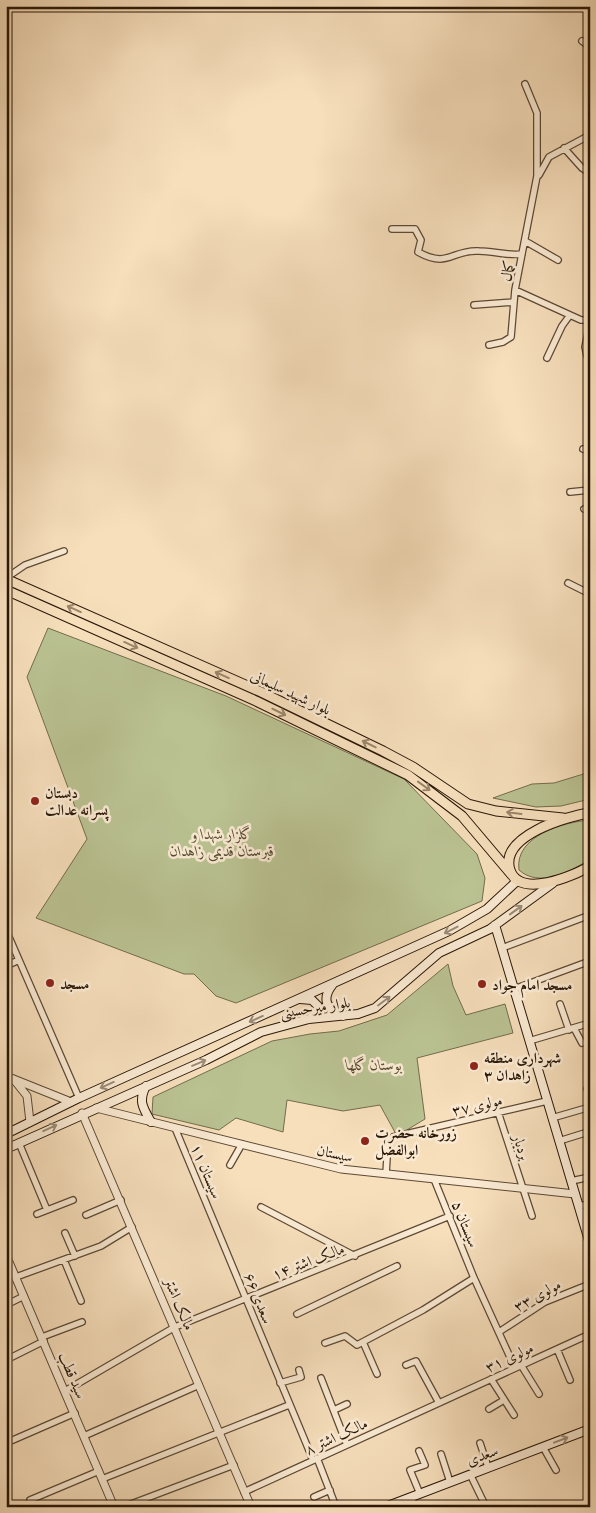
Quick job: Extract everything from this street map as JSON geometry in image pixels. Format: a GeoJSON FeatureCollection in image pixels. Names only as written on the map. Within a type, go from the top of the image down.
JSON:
{"type":"FeatureCollection","features":[{"type":"Feature","properties":{"kind":"main road","name":"بلوار شهید سلیمانی"},"geometry":{"type":"LineString","coordinates":[[6,578],[261,692],[383,751],[413,767],[468,804],[496,811],[563,818]]}},
{"type":"Feature","properties":{"kind":"main road","name":"بلوار شهید سلیمانی"},"geometry":{"type":"LineString","coordinates":[[6,590],[256,701],[408,775],[462,816],[515,877]]}},
{"type":"Feature","properties":{"kind":"main road"},"geometry":{"type":"LineString","coordinates":[[590,813],[563,818],[541,827],[517,846],[510,859],[510,869],[515,877],[532,884],[553,883],[590,866]]}},
{"type":"Feature","properties":{"kind":"main road","name":"بلوار میرحسینی"},"geometry":{"type":"LineString","coordinates":[[6,1134],[79,1098],[335,983],[475,917],[515,877]]}},
{"type":"Feature","properties":{"kind":"main road","name":"بلوار میرحسینی"},"geometry":{"type":"LineString","coordinates":[[6,1149],[82,1113],[206,1060],[261,1032],[309,1019],[345,1017],[375,1008],[439,953],[495,925],[553,883]]}},
{"type":"Feature","properties":{"kind":"main road"},"geometry":{"type":"LineString","coordinates":[[495,925],[590,1244]]}},
{"type":"Feature","properties":{"kind":"main road"},"geometry":{"type":"LineString","coordinates":[[335,983],[327,992],[326,1004],[335,1012],[345,1017]]}},
{"type":"Feature","properties":{"kind":"main road"},"geometry":{"type":"LineString","coordinates":[[299,999],[312,1000],[318,1006],[317,1014],[309,1019]]}},
{"type":"Feature","properties":{"kind":"main road"},"geometry":{"type":"LineString","coordinates":[[146,1086],[141,1096],[141,1103],[151,1122]]}},
{"type":"Feature","properties":{"kind":"main road","name":"سعدی"},"geometry":{"type":"LineString","coordinates":[[386,1507],[590,1429]]}},
{"type":"Feature","properties":{"kind":"street"},"geometry":{"type":"LineString","coordinates":[[582,41],[590,47]]}},
{"type":"Feature","properties":{"kind":"street"},"geometry":{"type":"LineString","coordinates":[[525,84],[537,113],[537,176]]}},
{"type":"Feature","properties":{"kind":"street"},"geometry":{"type":"LineString","coordinates":[[537,176],[549,157],[589,135]]}},
{"type":"Feature","properties":{"kind":"street"},"geometry":{"type":"LineString","coordinates":[[564,148],[582,168],[590,173]]}},
{"type":"Feature","properties":{"kind":"street","name":"کمال"},"geometry":{"type":"LineString","coordinates":[[537,176],[515,290],[581,320],[590,321]]}},
{"type":"Feature","properties":{"kind":"street"},"geometry":{"type":"LineString","coordinates":[[392,229],[415,229],[420,240],[418,252],[436,259],[448,259],[477,250],[511,256],[522,254]]}},
{"type":"Feature","properties":{"kind":"street"},"geometry":{"type":"LineString","coordinates":[[525,241],[558,260]]}},
{"type":"Feature","properties":{"kind":"street"},"geometry":{"type":"LineString","coordinates":[[489,345],[503,342],[511,336],[515,290]]}},
{"type":"Feature","properties":{"kind":"street"},"geometry":{"type":"LineString","coordinates":[[474,305],[514,302]]}},
{"type":"Feature","properties":{"kind":"street"},"geometry":{"type":"LineString","coordinates":[[547,358],[559,331],[570,315]]}},
{"type":"Feature","properties":{"kind":"street"},"geometry":{"type":"LineString","coordinates":[[586,356],[585,347],[590,321]]}},
{"type":"Feature","properties":{"kind":"street"},"geometry":{"type":"LineString","coordinates":[[570,492],[590,490]]}},
{"type":"Feature","properties":{"kind":"street"},"geometry":{"type":"LineString","coordinates":[[6,578],[25,565],[64,551]]}},
{"type":"Feature","properties":{"kind":"street"},"geometry":{"type":"LineString","coordinates":[[568,583],[590,594]]}},
{"type":"Feature","properties":{"kind":"street"},"geometry":{"type":"LineString","coordinates":[[502,948],[590,915]]}},
{"type":"Feature","properties":{"kind":"street"},"geometry":{"type":"LineString","coordinates":[[6,930],[79,1098]]}},
{"type":"Feature","properties":{"kind":"street"},"geometry":{"type":"LineString","coordinates":[[6,966],[19,960]]}},
{"type":"Feature","properties":{"kind":"street"},"geometry":{"type":"LineString","coordinates":[[514,989],[590,961]]}},
{"type":"Feature","properties":{"kind":"street"},"geometry":{"type":"LineString","coordinates":[[560,1004],[572,1029],[582,1043]]}},
{"type":"Feature","properties":{"kind":"street"},"geometry":{"type":"LineString","coordinates":[[529,1042],[590,1023]]}},
{"type":"Feature","properties":{"kind":"street"},"geometry":{"type":"LineString","coordinates":[[10,1078],[71,1102]]}},
{"type":"Feature","properties":{"kind":"street"},"geometry":{"type":"LineString","coordinates":[[10,1078],[27,1096],[30,1122]]}},
{"type":"Feature","properties":{"kind":"street"},"geometry":{"type":"LineString","coordinates":[[587,1089],[590,1096]]}},
{"type":"Feature","properties":{"kind":"street","name":"مولوی ۳۷"},"geometry":{"type":"LineString","coordinates":[[386,1174],[388,1141],[393,1137],[547,1101]]}},
{"type":"Feature","properties":{"kind":"street"},"geometry":{"type":"LineString","coordinates":[[552,1118],[590,1107]]}},
{"type":"Feature","properties":{"kind":"street","name":"سیستان"},"geometry":{"type":"LineString","coordinates":[[95,1108],[340,1169],[575,1194]]}},
{"type":"Feature","properties":{"kind":"street","name":"بردبار"},"geometry":{"type":"LineString","coordinates":[[498,1112],[532,1216]]}},
{"type":"Feature","properties":{"kind":"street","name":"مالک اشتر"},"geometry":{"type":"LineString","coordinates":[[82,1113],[121,1200],[251,1507]]}},
{"type":"Feature","properties":{"kind":"street","name":"سیستان ۱۱"},"geometry":{"type":"LineString","coordinates":[[175,1128],[215,1223]]}},
{"type":"Feature","properties":{"kind":"street"},"geometry":{"type":"LineString","coordinates":[[559,1141],[588,1132]]}},
{"type":"Feature","properties":{"kind":"street"},"geometry":{"type":"LineString","coordinates":[[19,1143],[48,1210]]}},
{"type":"Feature","properties":{"kind":"street"},"geometry":{"type":"LineString","coordinates":[[230,1165],[242,1144]]}},
{"type":"Feature","properties":{"kind":"street"},"geometry":{"type":"LineString","coordinates":[[571,1181],[590,1177]]}},
{"type":"Feature","properties":{"kind":"street","name":"سیستان ۵"},"geometry":{"type":"LineString","coordinates":[[434,1179],[474,1278],[499,1332],[518,1367],[539,1394]]}},
{"type":"Feature","properties":{"kind":"street"},"geometry":{"type":"LineString","coordinates":[[37,1214],[73,1200]]}},
{"type":"Feature","properties":{"kind":"street"},"geometry":{"type":"LineString","coordinates":[[86,1215],[121,1200]]}},
{"type":"Feature","properties":{"kind":"street"},"geometry":{"type":"LineString","coordinates":[[578,1206],[590,1204]]}},
{"type":"Feature","properties":{"kind":"street"},"geometry":{"type":"LineString","coordinates":[[262,1207],[355,1256]]}},
{"type":"Feature","properties":{"kind":"street","name":"مالک اشتر ۱۴"},"geometry":{"type":"LineString","coordinates":[[65,1391],[175,1328],[450,1216]]}},
{"type":"Feature","properties":{"kind":"street","name":"سعدی ۶۶"},"geometry":{"type":"LineString","coordinates":[[215,1223],[289,1405],[315,1459]]}},
{"type":"Feature","properties":{"kind":"street"},"geometry":{"type":"LineString","coordinates":[[16,1277],[101,1246],[132,1227]]}},
{"type":"Feature","properties":{"kind":"street"},"geometry":{"type":"LineString","coordinates":[[65,1233],[75,1256]]}},
{"type":"Feature","properties":{"kind":"street","name":"سید قطب"},"geometry":{"type":"LineString","coordinates":[[6,1255],[114,1507]]}},
{"type":"Feature","properties":{"kind":"street"},"geometry":{"type":"LineString","coordinates":[[64,1260],[81,1301]]}},
{"type":"Feature","properties":{"kind":"street"},"geometry":{"type":"LineString","coordinates":[[297,1314],[397,1266]]}},
{"type":"Feature","properties":{"kind":"street"},"geometry":{"type":"LineString","coordinates":[[325,1343],[345,1336],[357,1345],[423,1310],[474,1278]]}},
{"type":"Feature","properties":{"kind":"street","name":"مولوی ۳۳"},"geometry":{"type":"LineString","coordinates":[[499,1332],[545,1302],[590,1284]]}},
{"type":"Feature","properties":{"kind":"street"},"geometry":{"type":"LineString","coordinates":[[6,1305],[24,1296]]}},
{"type":"Feature","properties":{"kind":"street"},"geometry":{"type":"LineString","coordinates":[[12,1357],[43,1339],[82,1322]]}},
{"type":"Feature","properties":{"kind":"street","name":"مولوی ۳۱"},"geometry":{"type":"LineString","coordinates":[[439,1403],[589,1335]]}},
{"type":"Feature","properties":{"kind":"street"},"geometry":{"type":"LineString","coordinates":[[363,1342],[377,1374]]}},
{"type":"Feature","properties":{"kind":"street"},"geometry":{"type":"LineString","coordinates":[[557,1349],[570,1380]]}},
{"type":"Feature","properties":{"kind":"street"},"geometry":{"type":"LineString","coordinates":[[406,1365],[416,1361],[439,1403]]}},
{"type":"Feature","properties":{"kind":"street"},"geometry":{"type":"LineString","coordinates":[[280,1383],[301,1377],[299,1370]]}},
{"type":"Feature","properties":{"kind":"street"},"geometry":{"type":"LineString","coordinates":[[321,1378],[347,1444]]}},
{"type":"Feature","properties":{"kind":"street"},"geometry":{"type":"LineString","coordinates":[[491,1379],[514,1416]]}},
{"type":"Feature","properties":{"kind":"street"},"geometry":{"type":"LineString","coordinates":[[84,1436],[199,1385]]}},
{"type":"Feature","properties":{"kind":"street"},"geometry":{"type":"LineString","coordinates":[[489,1409],[504,1400]]}},
{"type":"Feature","properties":{"kind":"street","name":"مالک اشتر ۸"},"geometry":{"type":"LineString","coordinates":[[244,1492],[439,1403]]}},
{"type":"Feature","properties":{"kind":"street"},"geometry":{"type":"LineString","coordinates":[[334,1410],[347,1404]]}},
{"type":"Feature","properties":{"kind":"street"},"geometry":{"type":"LineString","coordinates":[[102,1479],[289,1405]]}},
{"type":"Feature","properties":{"kind":"street"},"geometry":{"type":"LineString","coordinates":[[6,1443],[75,1413]]}},
{"type":"Feature","properties":{"kind":"street"},"geometry":{"type":"LineString","coordinates":[[480,1443],[488,1467]]}},
{"type":"Feature","properties":{"kind":"street"},"geometry":{"type":"LineString","coordinates":[[542,1447],[556,1470]]}},
{"type":"Feature","properties":{"kind":"street"},"geometry":{"type":"LineString","coordinates":[[419,1451],[425,1465],[410,1470],[420,1494]]}},
{"type":"Feature","properties":{"kind":"street"},"geometry":{"type":"LineString","coordinates":[[441,1454],[450,1482]]}},
{"type":"Feature","properties":{"kind":"street"},"geometry":{"type":"LineString","coordinates":[[315,1459],[336,1507]]}},
{"type":"Feature","properties":{"kind":"street"},"geometry":{"type":"LineString","coordinates":[[123,1507],[234,1465]]}},
{"type":"Feature","properties":{"kind":"street"},"geometry":{"type":"LineString","coordinates":[[30,1500],[99,1470]]}},
{"type":"Feature","properties":{"kind":"street"},"geometry":{"type":"LineString","coordinates":[[470,1474],[486,1507]]}},
{"type":"Feature","properties":{"kind":"street"},"geometry":{"type":"LineString","coordinates":[[314,1497],[330,1490]]}},
{"type":"Feature","properties":{"kind":"street"},"geometry":{"type":"LineString","coordinates":[[411,1497],[415,1507]]}},
{"type":"Feature","properties":{"kind":"green space","name":"گلزار شهدا و قبرستان قدیمی زاهدان"},"geometry":{"type":"Polygon","coordinates":[[[48,628],[226,696],[404,779],[477,854],[485,878],[482,901],[236,1003],[216,996],[194,974],[184,974],[36,918],[87,839],[27,677],[48,628]]]}},
{"type":"Feature","properties":{"kind":"green space"},"geometry":{"type":"Polygon","coordinates":[[[590,772],[590,799],[561,806],[536,807],[493,798],[532,784],[554,783],[590,772]]]}},
{"type":"Feature","properties":{"kind":"green space"},"geometry":{"type":"Polygon","coordinates":[[[590,820],[589,860],[563,873],[545,878],[536,878],[519,870],[520,858],[524,848],[532,840],[555,828],[590,820]]]}},
{"type":"Feature","properties":{"kind":"green space","name":"بوستان گلها"},"geometry":{"type":"Polygon","coordinates":[[[448,964],[453,986],[466,1015],[505,1004],[513,1033],[417,1058],[425,1119],[397,1136],[380,1105],[343,1111],[287,1100],[283,1132],[236,1118],[219,1130],[152,1114],[153,1097],[272,1041],[339,1031],[387,1015],[448,964]]]}},
{"type":"Feature","properties":{"kind":"place","name":"دبستان پسرانه عدالت"},"geometry":{"type":"Point","coordinates":[35,801]}},
{"type":"Feature","properties":{"kind":"place","name":"مسجد"},"geometry":{"type":"Point","coordinates":[50,983]}},
{"type":"Feature","properties":{"kind":"place","name":"مسجد امام جواد"},"geometry":{"type":"Point","coordinates":[482,984]}},
{"type":"Feature","properties":{"kind":"place","name":"شهرداری منطقه ۳ زاهدان"},"geometry":{"type":"Point","coordinates":[474,1066]}},
{"type":"Feature","properties":{"kind":"place","name":"زورخانه حضرت ابوالفضل"},"geometry":{"type":"Point","coordinates":[365,1141]}}]}
